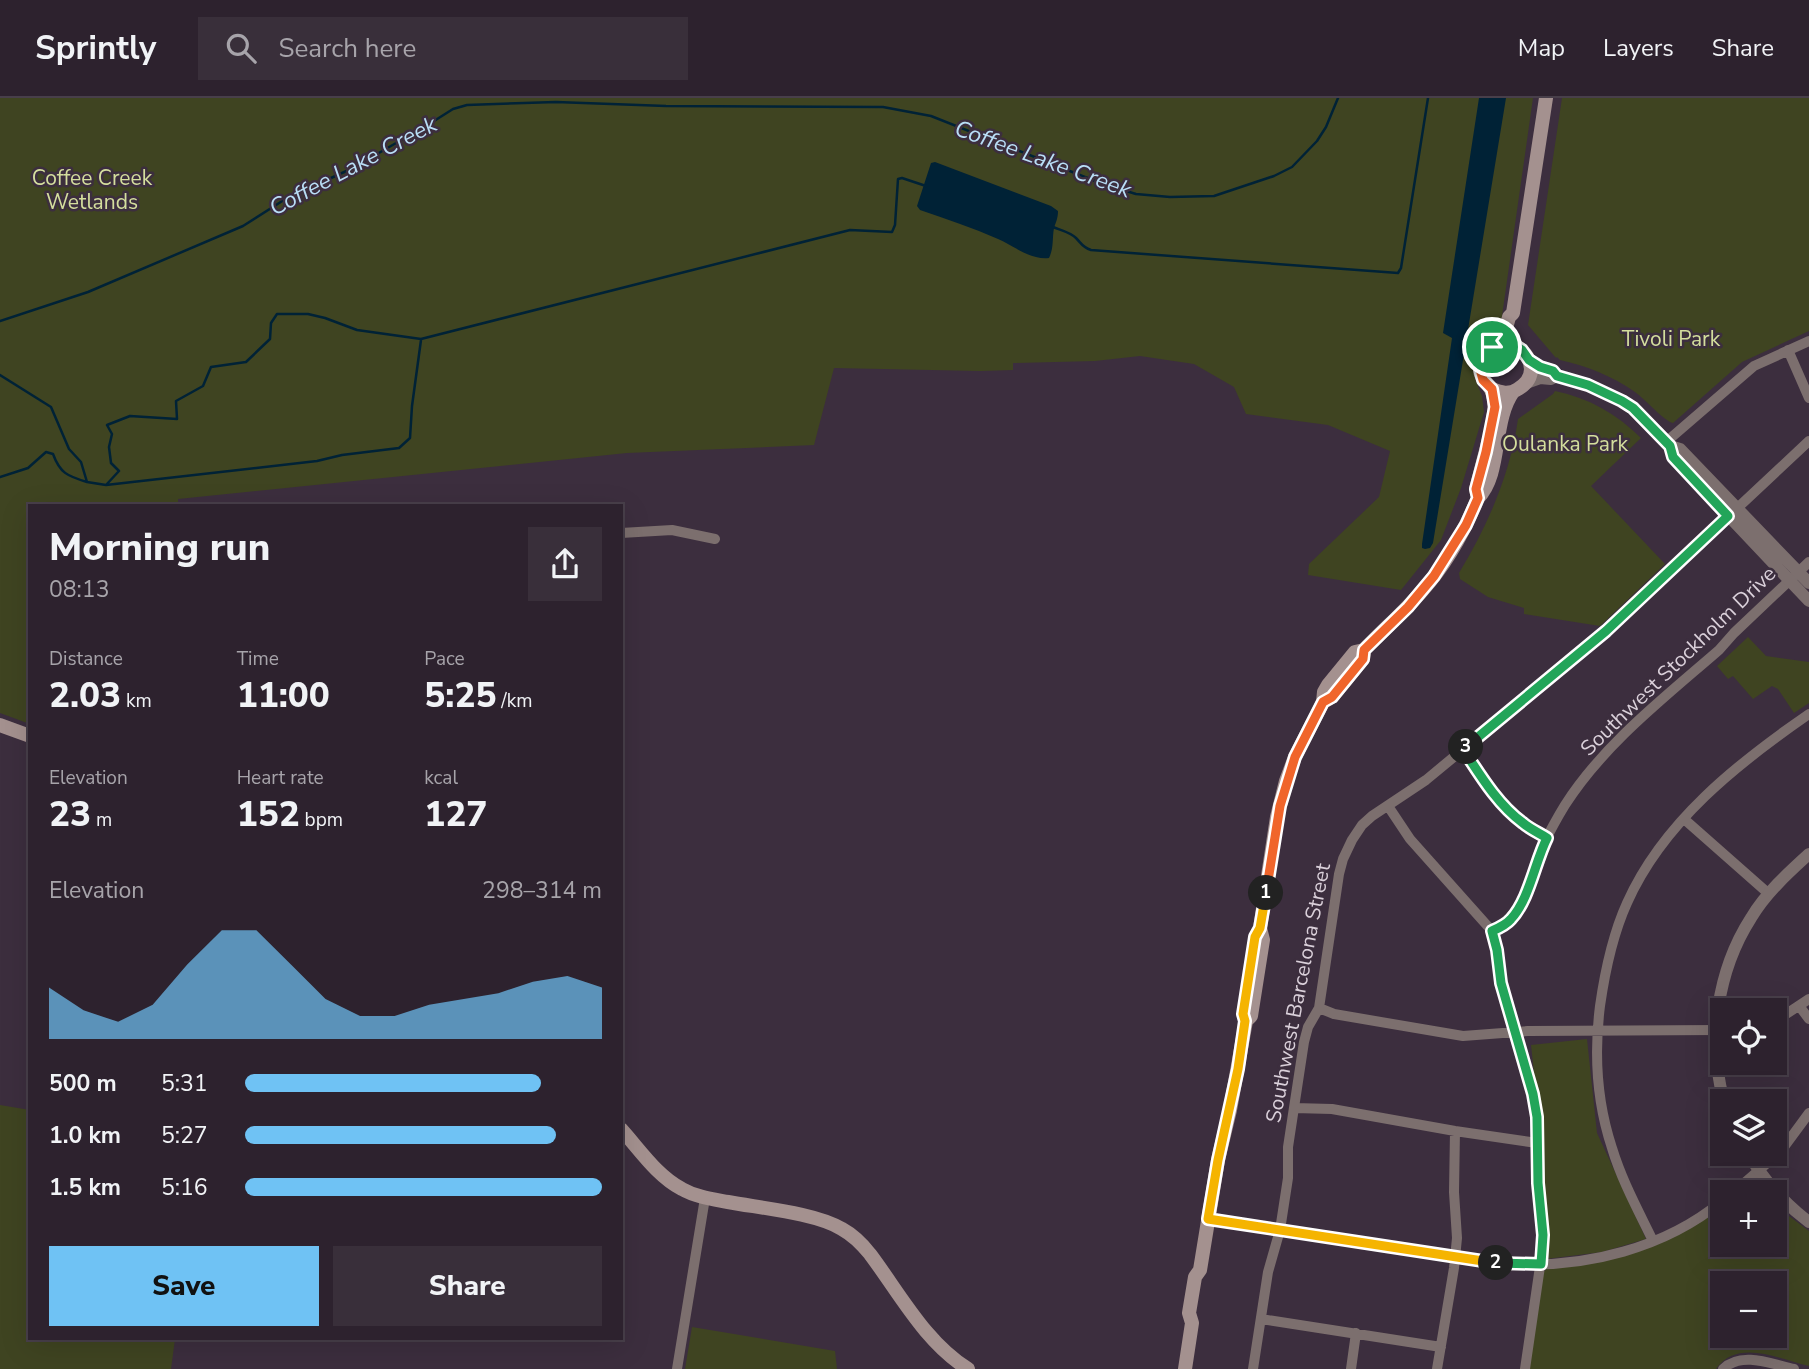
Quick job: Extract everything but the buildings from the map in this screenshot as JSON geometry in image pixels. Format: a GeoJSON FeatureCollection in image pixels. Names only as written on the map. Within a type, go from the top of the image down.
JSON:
{"type":"FeatureCollection","features":[{"type":"Feature","properties":{"kind":"main road"},"geometry":{"type":"LineString","coordinates":[[1498,344],[1513,313],[1546,98]]}},
{"type":"Feature","properties":{"kind":"main road"},"geometry":{"type":"LineString","coordinates":[[1513,313],[1517,319],[1519,347]]}},
{"type":"Feature","properties":{"kind":"main road"},"geometry":{"type":"LineString","coordinates":[[1185,1369],[1195,1276],[1200,1270],[1218,1160],[1230,1110],[1245,1021],[1243,1014],[1255,937],[1260,928],[1286,781],[1300,746],[1323,702],[1324,692],[1355,652],[1364,650],[1408,607],[1434,576],[1459,537],[1478,498],[1485,492],[1496,453],[1503,408],[1513,392],[1526,383],[1530,373],[1529,360],[1519,347],[1506,343],[1498,344],[1488,350],[1481,362],[1482,377],[1492,389],[1501,393],[1513,392]]}},
{"type":"Feature","properties":{"kind":"main road"},"geometry":{"type":"LineString","coordinates":[[1478,498],[1476,489],[1495,407],[1492,389]]}},
{"type":"Feature","properties":{"kind":"main road"},"geometry":{"type":"LineString","coordinates":[[0,725],[28,735]]}},
{"type":"Feature","properties":{"kind":"main road"},"geometry":{"type":"LineString","coordinates":[[623,1131],[665,1177],[682,1189],[705,1198],[813,1218],[847,1231],[870,1254],[932,1339],[968,1369]]}},
{"type":"Feature","properties":{"kind":"street"},"geometry":{"type":"LineString","coordinates":[[1668,444],[1754,366],[1809,341]]}},
{"type":"Feature","properties":{"kind":"street"},"geometry":{"type":"LineString","coordinates":[[1788,350],[1809,397]]}},
{"type":"Feature","properties":{"kind":"street"},"geometry":{"type":"LineString","coordinates":[[1529,360],[1553,371],[1557,376],[1588,385],[1622,401],[1633,408],[1668,444],[1681,449],[1732,512],[1794,576],[1809,601]]}},
{"type":"Feature","properties":{"kind":"street"},"geometry":{"type":"LineString","coordinates":[[1526,383],[1557,376]]}},
{"type":"Feature","properties":{"kind":"street","name":"Southwest Barcelona Street"},"geometry":{"type":"LineString","coordinates":[[1252,1369],[1270,1264],[1280,1230],[1304,1042],[1308,1027],[1319,1008],[1343,859],[1352,840],[1362,825],[1426,780],[1606,631],[1809,441]]}},
{"type":"Feature","properties":{"kind":"street"},"geometry":{"type":"LineString","coordinates":[[623,533],[671,530],[715,539]]}},
{"type":"Feature","properties":{"kind":"street","name":"Southwest Stockholm Drive"},"geometry":{"type":"LineString","coordinates":[[1492,931],[1503,926],[1519,908],[1547,838],[1566,804],[1606,752],[1719,650],[1809,562]]}},
{"type":"Feature","properties":{"kind":"street"},"geometry":{"type":"LineString","coordinates":[[1794,576],[1809,583]]}},
{"type":"Feature","properties":{"kind":"street"},"geometry":{"type":"LineString","coordinates":[[1653,1241],[1620,1174],[1604,1121],[1599,1085],[1597,1031],[1602,989],[1610,955],[1626,905],[1644,869],[1669,835],[1737,769],[1809,714]]}},
{"type":"Feature","properties":{"kind":"street"},"geometry":{"type":"LineString","coordinates":[[1463,749],[1483,779],[1513,814],[1547,838]]}},
{"type":"Feature","properties":{"kind":"street"},"geometry":{"type":"LineString","coordinates":[[1388,806],[1415,845],[1492,931],[1501,983],[1533,1094],[1537,1117],[1538,1183],[1543,1235],[1525,1369]]}},
{"type":"Feature","properties":{"kind":"street"},"geometry":{"type":"LineString","coordinates":[[1684,819],[1769,894]]}},
{"type":"Feature","properties":{"kind":"street"},"geometry":{"type":"LineString","coordinates":[[1721,998],[1732,955],[1751,917],[1769,894],[1809,854]]}},
{"type":"Feature","properties":{"kind":"street"},"geometry":{"type":"LineString","coordinates":[[1787,1014],[1809,999]]}},
{"type":"Feature","properties":{"kind":"street"},"geometry":{"type":"LineString","coordinates":[[1800,1007],[1809,1019]]}},
{"type":"Feature","properties":{"kind":"street"},"geometry":{"type":"LineString","coordinates":[[1319,1008],[1334,1014],[1463,1036],[1516,1032],[1710,1030]]}},
{"type":"Feature","properties":{"kind":"street"},"geometry":{"type":"LineString","coordinates":[[1294,1108],[1332,1109],[1537,1143]]}},
{"type":"Feature","properties":{"kind":"street"},"geometry":{"type":"LineString","coordinates":[[1749,1180],[1781,1152],[1809,1113]]}},
{"type":"Feature","properties":{"kind":"street"},"geometry":{"type":"LineString","coordinates":[[1437,1369],[1457,1238],[1454,1192],[1455,1131]]}},
{"type":"Feature","properties":{"kind":"street"},"geometry":{"type":"LineString","coordinates":[[1756,1166],[1780,1197],[1809,1222]]}},
{"type":"Feature","properties":{"kind":"street"},"geometry":{"type":"LineString","coordinates":[[677,1369],[705,1198]]}},
{"type":"Feature","properties":{"kind":"street"},"geometry":{"type":"LineString","coordinates":[[1208,1219],[1498,1263],[1541,1264],[1609,1256],[1638,1247],[1696,1220],[1710,1210]]}},
{"type":"Feature","properties":{"kind":"street"},"geometry":{"type":"LineString","coordinates":[[1261,1319],[1441,1347]]}},
{"type":"Feature","properties":{"kind":"street"},"geometry":{"type":"LineString","coordinates":[[1351,1369],[1356,1334]]}},
{"type":"Feature","properties":{"kind":"street"},"geometry":{"type":"LineString","coordinates":[[1723,1369],[1733,1361],[1740,1360],[1760,1361],[1794,1369]]}},
{"type":"Feature","properties":{"kind":"green space","name":"Coffee Creek Wetlands"},"geometry":{"type":"Polygon","coordinates":[[[0,98],[1533,98],[1501,323],[1496,336],[1485,345],[1474,367],[1484,412],[1461,488],[1441,540],[1401,590],[1308,575],[1309,564],[1379,497],[1390,451],[1328,425],[1246,414],[1234,387],[1194,364],[1140,356],[1095,361],[1013,363],[1013,370],[834,368],[814,445],[627,453],[178,499],[178,504],[28,504],[28,723],[0,713],[0,98]]]}},
{"type":"Feature","properties":{"kind":"green space","name":"Tivoli Park"},"geometry":{"type":"Polygon","coordinates":[[[1562,98],[1809,98],[1809,331],[1742,362],[1673,423],[1617,381],[1556,358],[1528,325],[1562,98]]]}},
{"type":"Feature","properties":{"kind":"green space","name":"Oulanka Park"},"geometry":{"type":"Polygon","coordinates":[[[1555,391],[1602,408],[1641,438],[1591,486],[1665,564],[1600,626],[1524,614],[1524,608],[1488,597],[1460,579],[1459,573],[1488,518],[1503,480],[1518,419],[1555,391]]]}},
{"type":"Feature","properties":{"kind":"green space"},"geometry":{"type":"Polygon","coordinates":[[[1748,637],[1766,656],[1809,662],[1809,703],[1794,713],[1778,689],[1772,686],[1753,699],[1733,676],[1728,679],[1717,666],[1748,637]]]}},
{"type":"Feature","properties":{"kind":"green space"},"geometry":{"type":"Polygon","coordinates":[[[1587,1039],[1597,1133],[1646,1239],[1602,1252],[1546,1259],[1539,1118],[1531,1045],[1587,1039]]]}},
{"type":"Feature","properties":{"kind":"green space"},"geometry":{"type":"Polygon","coordinates":[[[0,1105],[28,1110],[28,1340],[175,1340],[171,1369],[0,1369],[0,1105]]]}},
{"type":"Feature","properties":{"kind":"green space"},"geometry":{"type":"Polygon","coordinates":[[[1787,1214],[1809,1231],[1809,1366],[1760,1353],[1747,1353],[1735,1354],[1716,1369],[1529,1369],[1543,1273],[1547,1268],[1586,1263],[1694,1226],[1710,1215],[1710,1257],[1787,1257],[1787,1214]]]}},
{"type":"Feature","properties":{"kind":"green space"},"geometry":{"type":"Polygon","coordinates":[[[692,1327],[835,1351],[837,1369],[685,1369],[692,1327]]]}},
{"type":"Feature","properties":{"kind":"water"},"geometry":{"type":"Polygon","coordinates":[[[1479,98],[1506,98],[1433,543],[1430,548],[1425,549],[1422,544],[1452,338],[1443,333],[1479,98]]]}},
{"type":"Feature","properties":{"kind":"water"},"geometry":{"type":"Polygon","coordinates":[[[935,162],[1058,211],[1049,258],[1029,255],[989,235],[920,210],[917,206],[931,163],[935,162]]]}},
{"type":"Feature","properties":{"kind":"waterway","name":"Coffee Lake Creek"},"geometry":{"type":"LineString","coordinates":[[0,321],[88,292],[243,226],[287,198],[353,168],[453,109],[467,105],[556,102],[666,106],[883,107],[931,116],[1100,183],[1136,194],[1170,197],[1214,196],[1274,176],[1292,167],[1317,141],[1338,98]]}},
{"type":"Feature","properties":{"kind":"waterway"},"geometry":{"type":"LineString","coordinates":[[1053,227],[1071,234],[1091,250],[1398,273],[1401,268],[1428,98]]}},
{"type":"Feature","properties":{"kind":"waterway"},"geometry":{"type":"LineString","coordinates":[[0,375],[51,407],[69,449],[81,462],[87,482],[106,485],[119,471],[111,463],[109,447],[112,434],[107,425],[130,416],[177,419],[176,401],[203,386],[211,367],[246,362],[270,339],[271,323],[277,314],[308,314],[357,330],[421,339],[850,230],[892,232],[895,225],[898,179],[926,186]]}},
{"type":"Feature","properties":{"kind":"waterway"},"geometry":{"type":"LineString","coordinates":[[106,485],[317,461],[399,448],[410,438],[421,340]]}},
{"type":"Feature","properties":{"kind":"waterway"},"geometry":{"type":"LineString","coordinates":[[0,477],[28,468],[46,452],[53,454],[58,466],[65,473],[87,482]]}},
{"type":"Feature","properties":{"kind":"route"},"geometry":{"type":"LineString","coordinates":[[1506,343],[1519,347],[1529,360],[1540,367],[1553,371],[1557,376],[1588,385],[1633,408],[1670,446],[1673,457],[1728,516],[1606,631],[1463,749],[1483,779],[1513,814],[1547,838],[1519,908],[1503,926],[1492,931],[1501,983],[1533,1094],[1537,1117],[1538,1183],[1543,1235],[1541,1264],[1486,1262],[1208,1219],[1238,1069],[1255,937],[1260,928],[1286,781],[1306,733],[1323,702],[1332,697],[1363,659],[1364,650],[1423,590],[1452,549],[1471,515],[1478,498],[1476,489],[1495,407],[1492,389],[1483,380],[1480,369],[1483,358],[1492,347],[1506,343]]}}]}
